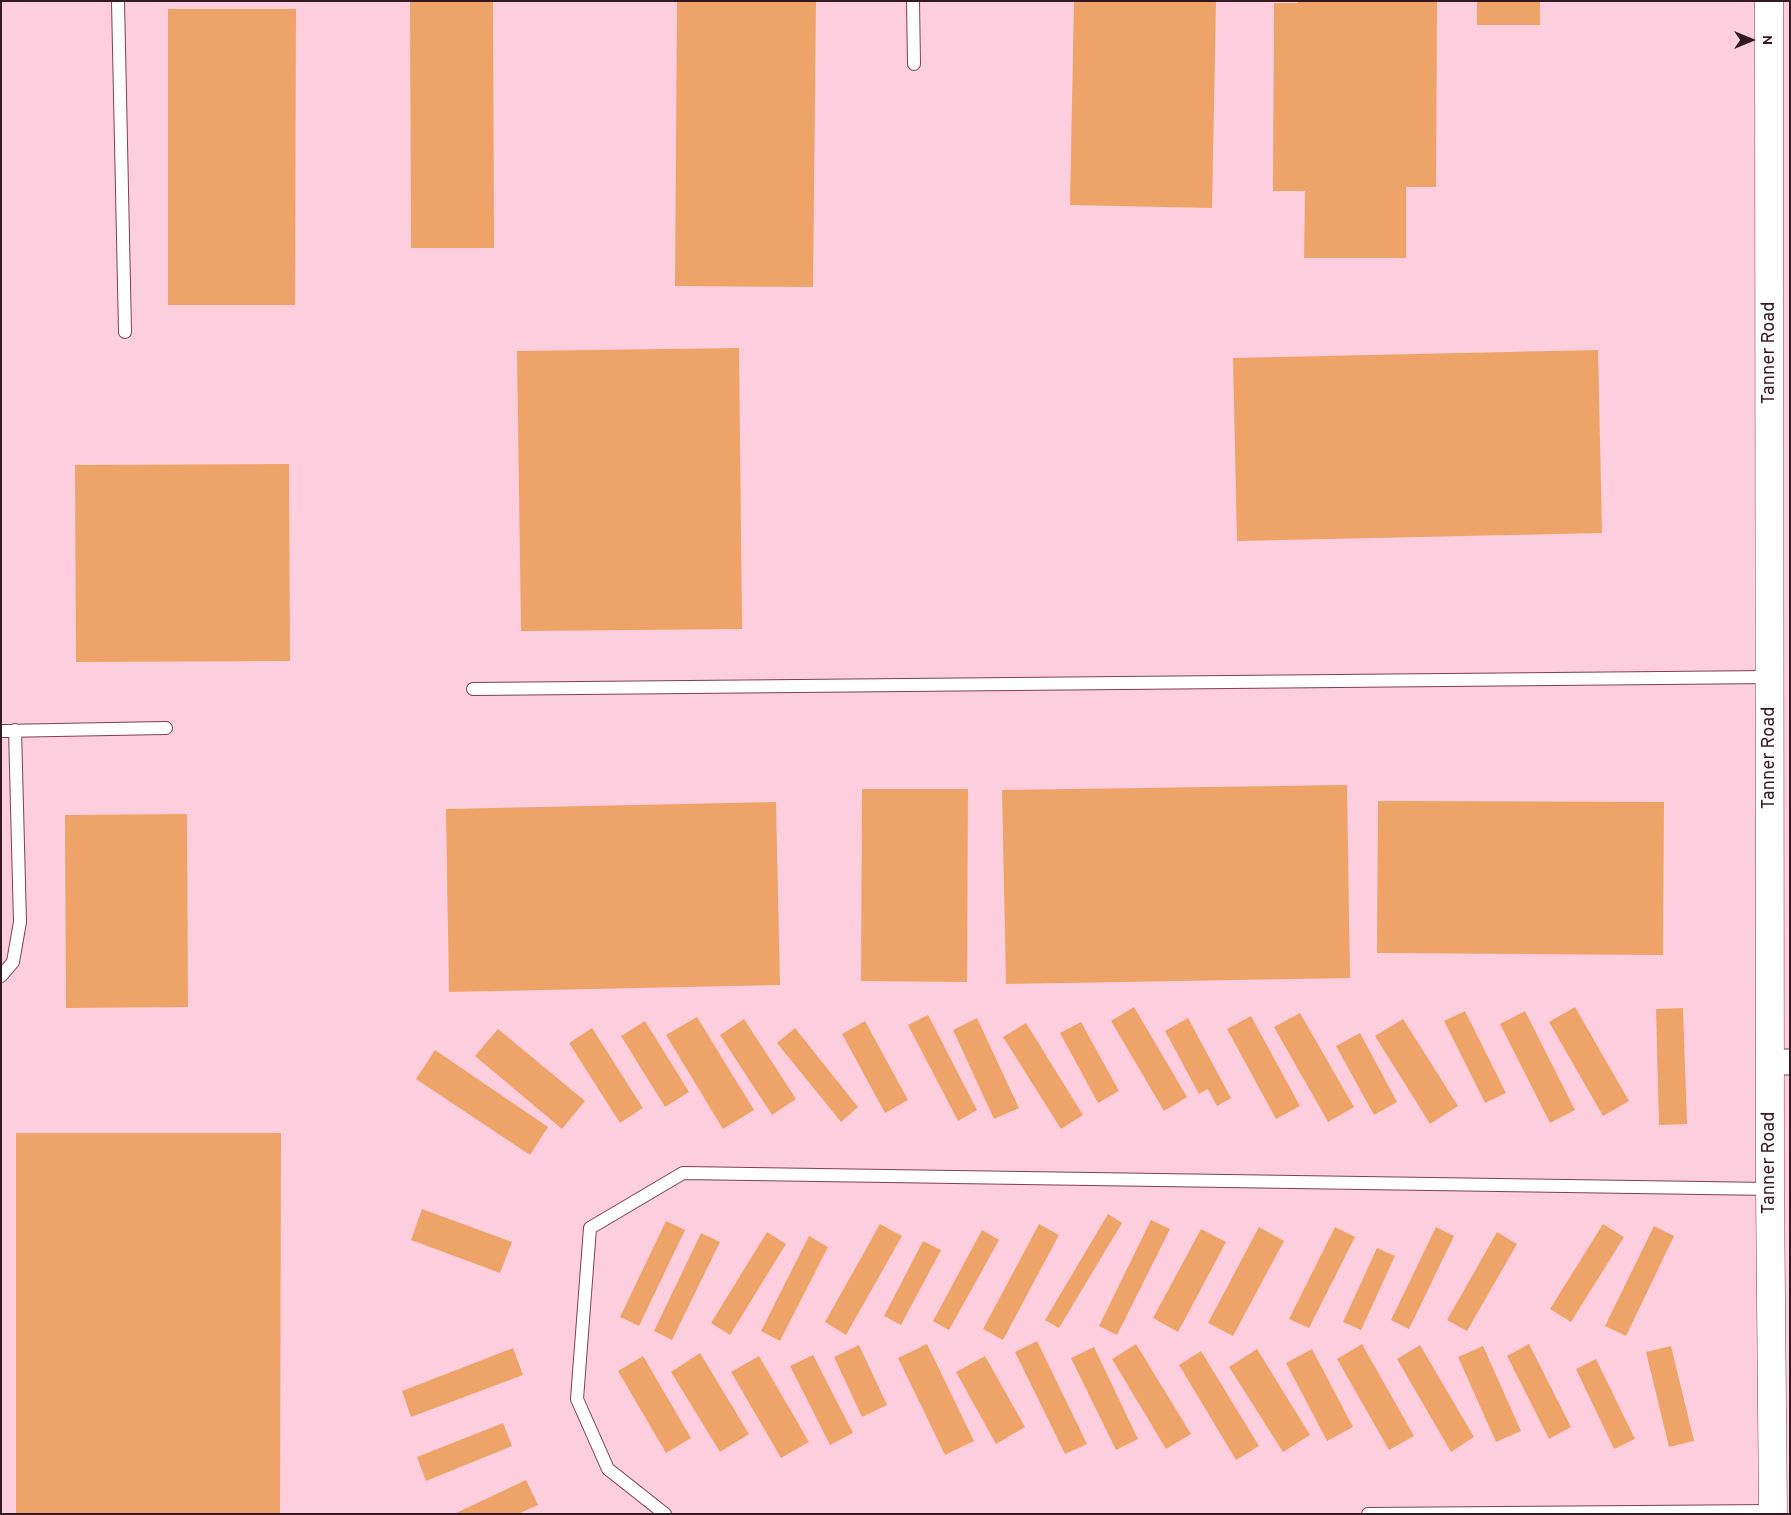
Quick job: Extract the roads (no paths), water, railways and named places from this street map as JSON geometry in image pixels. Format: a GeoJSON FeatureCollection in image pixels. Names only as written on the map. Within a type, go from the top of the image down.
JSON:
{"type":"FeatureCollection","features":[{"type":"Feature","properties":{"kind":"main road","name":"Tanner Road"},"geometry":{"type":"LineString","coordinates":[[1769,1],[1770,677],[1780,1062],[1770,1189],[1774,1512]]}},
{"type":"Feature","properties":{"kind":"lane"},"geometry":{"type":"LineString","coordinates":[[118,1],[125,332]]}},
{"type":"Feature","properties":{"kind":"lane"},"geometry":{"type":"LineString","coordinates":[[913,1],[914,64]]}},
{"type":"Feature","properties":{"kind":"lane"},"geometry":{"type":"LineString","coordinates":[[473,689],[1770,677]]}},
{"type":"Feature","properties":{"kind":"lane"},"geometry":{"type":"LineString","coordinates":[[1,730],[166,728]]}},
{"type":"Feature","properties":{"kind":"lane"},"geometry":{"type":"LineString","coordinates":[[1,976],[13,962],[20,922],[15,730]]}},
{"type":"Feature","properties":{"kind":"lane"},"geometry":{"type":"LineString","coordinates":[[664,1514],[608,1469],[577,1399],[590,1228],[684,1173],[1770,1189]]}},
{"type":"Feature","properties":{"kind":"lane"},"geometry":{"type":"LineString","coordinates":[[1368,1514],[1774,1512]]}}]}
